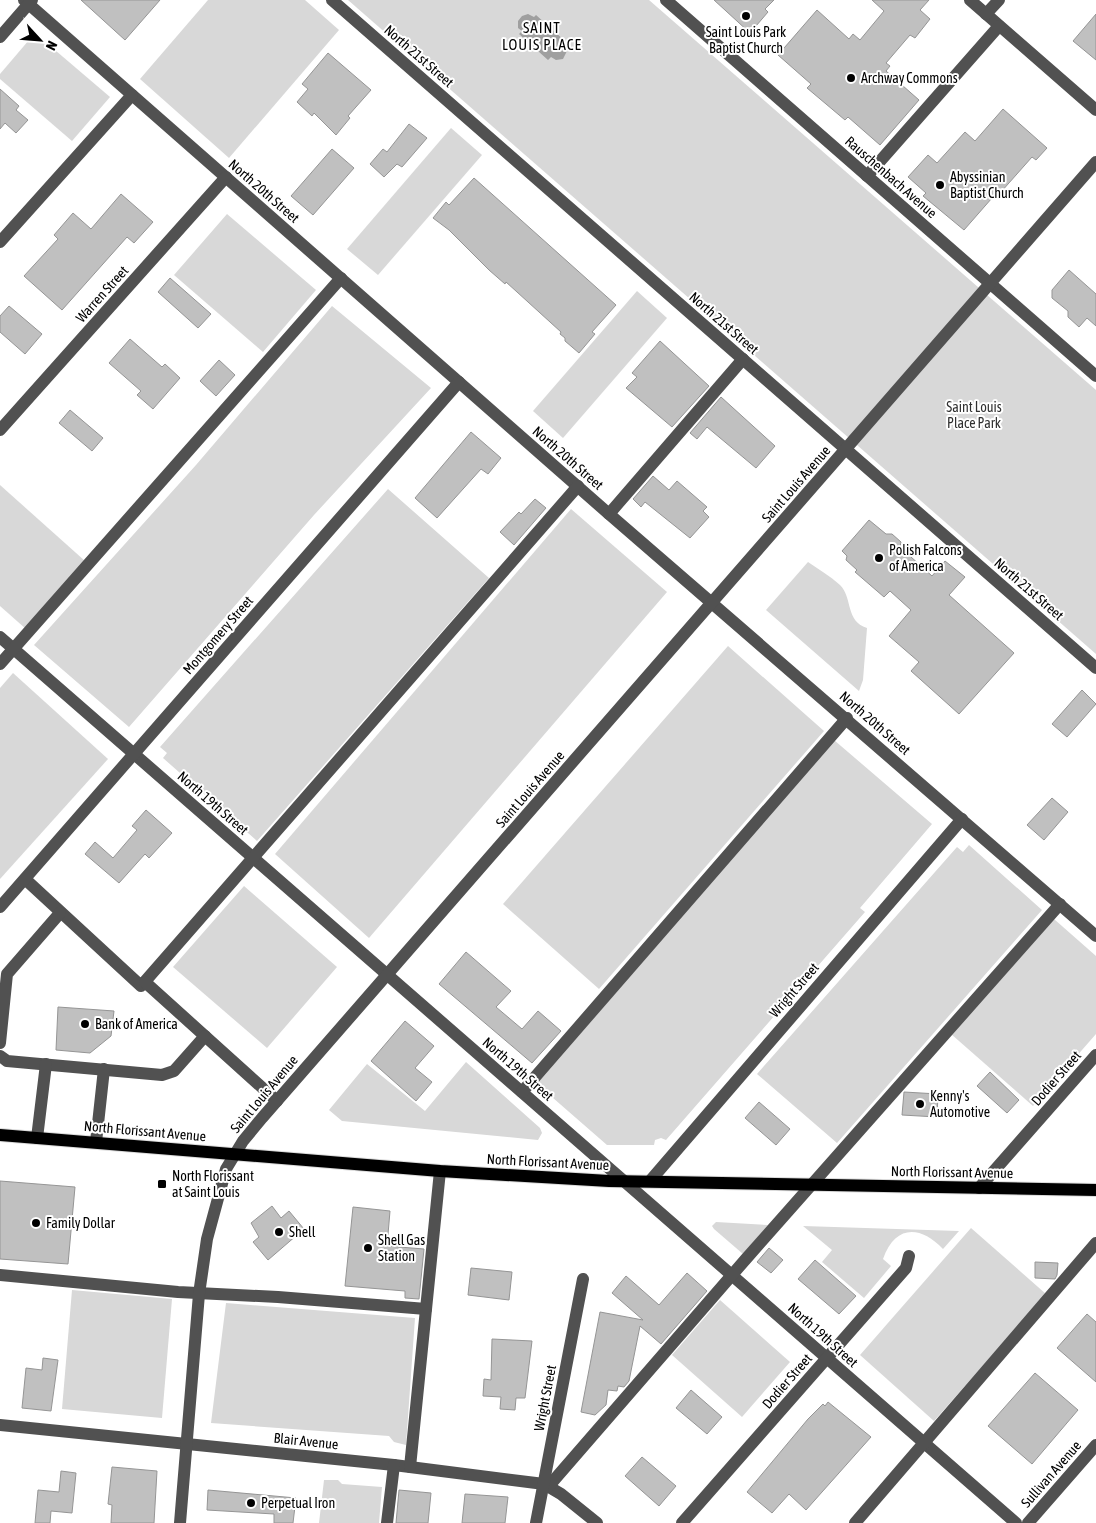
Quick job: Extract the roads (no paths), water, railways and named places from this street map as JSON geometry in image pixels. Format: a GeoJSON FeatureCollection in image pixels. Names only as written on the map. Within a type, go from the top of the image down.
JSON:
{"type":"FeatureCollection","features":[{"type":"Feature","properties":{"kind":"main road","name":"North Florissant Avenue"},"geometry":{"type":"LineString","coordinates":[[0,1134],[440,1171],[624,1181],[1096,1190]]}},
{"type":"Feature","properties":{"kind":"street","name":"North 21st Street"},"geometry":{"type":"LineString","coordinates":[[332,0],[1096,668]]}},
{"type":"Feature","properties":{"kind":"street","name":"Rauschenbach Avenue"},"geometry":{"type":"LineString","coordinates":[[666,0],[1096,376]]}},
{"type":"Feature","properties":{"kind":"street"},"geometry":{"type":"LineString","coordinates":[[970,0],[1096,110]]}},
{"type":"Feature","properties":{"kind":"street"},"geometry":{"type":"LineString","coordinates":[[986,14],[999,0]]}},
{"type":"Feature","properties":{"kind":"street"},"geometry":{"type":"LineString","coordinates":[[0,37],[28,1]]}},
{"type":"Feature","properties":{"kind":"street","name":"North 20th Street"},"geometry":{"type":"LineString","coordinates":[[28,1],[132,95],[609,514],[713,602],[1096,936]]}},
{"type":"Feature","properties":{"kind":"street"},"geometry":{"type":"LineString","coordinates":[[867,176],[999,26]]}},
{"type":"Feature","properties":{"kind":"street"},"geometry":{"type":"LineString","coordinates":[[0,242],[132,95]]}},
{"type":"Feature","properties":{"kind":"street","name":"Saint Louis Avenue"},"geometry":{"type":"LineString","coordinates":[[180,1523],[202,1263],[218,1192],[234,1154],[277,1101],[387,974],[1096,162]]}},
{"type":"Feature","properties":{"kind":"street","name":"Warren Street"},"geometry":{"type":"LineString","coordinates":[[0,430],[226,177]]}},
{"type":"Feature","properties":{"kind":"street"},"geometry":{"type":"LineString","coordinates":[[0,664],[341,278]]}},
{"type":"Feature","properties":{"kind":"street"},"geometry":{"type":"LineString","coordinates":[[609,514],[743,360]]}},
{"type":"Feature","properties":{"kind":"street","name":"Montgomery Street"},"geometry":{"type":"LineString","coordinates":[[0,907],[459,382]]}},
{"type":"Feature","properties":{"kind":"street"},"geometry":{"type":"LineString","coordinates":[[25,879],[142,986],[578,486]]}},
{"type":"Feature","properties":{"kind":"street","name":"North 19th Street"},"geometry":{"type":"LineString","coordinates":[[0,637],[1016,1523]]}},
{"type":"Feature","properties":{"kind":"street"},"geometry":{"type":"LineString","coordinates":[[522,1092],[846,718]]}},
{"type":"Feature","properties":{"kind":"street","name":"Wright Street"},"geometry":{"type":"LineString","coordinates":[[650,1181],[962,819]]}},
{"type":"Feature","properties":{"kind":"street"},"geometry":{"type":"LineString","coordinates":[[546,1486],[1060,904]]}},
{"type":"Feature","properties":{"kind":"street"},"geometry":{"type":"LineString","coordinates":[[0,1043],[7,974],[60,912]]}},
{"type":"Feature","properties":{"kind":"street"},"geometry":{"type":"LineString","coordinates":[[145,982],[277,1101]]}},
{"type":"Feature","properties":{"kind":"street"},"geometry":{"type":"LineString","coordinates":[[0,1056],[7,1061],[169,1074],[205,1036]]}},
{"type":"Feature","properties":{"kind":"street","name":"Dodier Street"},"geometry":{"type":"LineString","coordinates":[[978,1188],[1096,1055]]}},
{"type":"Feature","properties":{"kind":"street"},"geometry":{"type":"LineString","coordinates":[[38,1138],[46,1064]]}},
{"type":"Feature","properties":{"kind":"street"},"geometry":{"type":"LineString","coordinates":[[96,1142],[104,1070]]}},
{"type":"Feature","properties":{"kind":"street"},"geometry":{"type":"LineString","coordinates":[[410,1466],[440,1171]]}},
{"type":"Feature","properties":{"kind":"street"},"geometry":{"type":"LineString","coordinates":[[855,1523],[1096,1244]]}},
{"type":"Feature","properties":{"kind":"street","name":"Dodier Street"},"geometry":{"type":"LineString","coordinates":[[682,1523],[906,1268],[910,1256]]}},
{"type":"Feature","properties":{"kind":"street"},"geometry":{"type":"LineString","coordinates":[[0,1275],[199,1294],[278,1297],[426,1309]]}},
{"type":"Feature","properties":{"kind":"street","name":"Wright Street"},"geometry":{"type":"LineString","coordinates":[[536,1523],[546,1486],[582,1279]]}},
{"type":"Feature","properties":{"kind":"street","name":"Blair Avenue"},"geometry":{"type":"LineString","coordinates":[[0,1425],[394,1464],[546,1486],[568,1499],[597,1523]]}},
{"type":"Feature","properties":{"kind":"street","name":"Sullivan Avenue"},"geometry":{"type":"LineString","coordinates":[[1028,1523],[1096,1445]]}},
{"type":"Feature","properties":{"kind":"street"},"geometry":{"type":"LineString","coordinates":[[387,1523],[394,1464]]}},
{"type":"Feature","properties":{"kind":"place","name":"Saint Louis Park Baptist Church"},"geometry":{"type":"Point","coordinates":[746,16]}},
{"type":"Feature","properties":{"kind":"place","name":"Archway Commons"},"geometry":{"type":"Point","coordinates":[851,78]}},
{"type":"Feature","properties":{"kind":"place","name":"Abyssinian Baptist Church"},"geometry":{"type":"Point","coordinates":[940,185]}},
{"type":"Feature","properties":{"kind":"place","name":"Polish Falcons of America"},"geometry":{"type":"Point","coordinates":[879,558]}},
{"type":"Feature","properties":{"kind":"place","name":"Bank of America"},"geometry":{"type":"Point","coordinates":[85,1024]}},
{"type":"Feature","properties":{"kind":"place","name":"Kenny's Automotive"},"geometry":{"type":"Point","coordinates":[920,1104]}},
{"type":"Feature","properties":{"kind":"place","name":"North Florissant at Saint Louis"},"geometry":{"type":"Point","coordinates":[162,1184]}},
{"type":"Feature","properties":{"kind":"place","name":"Family Dollar"},"geometry":{"type":"Point","coordinates":[36,1223]}},
{"type":"Feature","properties":{"kind":"place","name":"Shell"},"geometry":{"type":"Point","coordinates":[279,1232]}},
{"type":"Feature","properties":{"kind":"place","name":"Shell Gas Station"},"geometry":{"type":"Point","coordinates":[368,1248]}},
{"type":"Feature","properties":{"kind":"place","name":"Perpetual Iron"},"geometry":{"type":"Point","coordinates":[251,1503]}},
{"type":"Feature","properties":{"kind":"district","name":"SAINT LOUIS PLACE"},"geometry":{"type":"Point","coordinates":[542,36]}},
{"type":"Feature","properties":{"kind":"park label","name":"Saint Louis Place Park"},"geometry":{"type":"Point","coordinates":[974,416]}}]}
